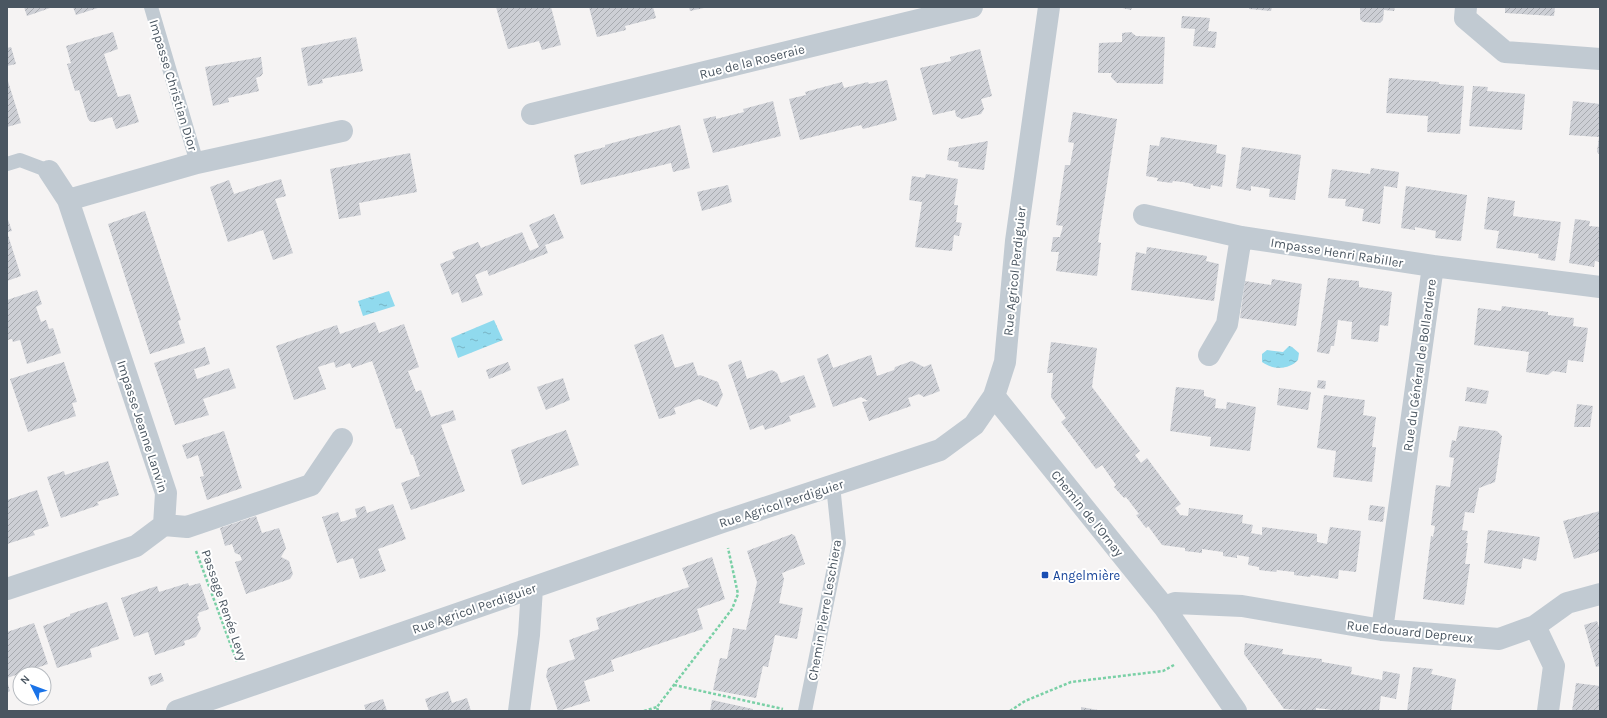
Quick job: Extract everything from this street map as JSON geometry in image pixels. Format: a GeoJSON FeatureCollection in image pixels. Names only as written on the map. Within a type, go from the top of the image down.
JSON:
{"type":"FeatureCollection","features":[{"type":"Feature","properties":{"kind":"street","name":"Rue de la Roseraie"},"geometry":{"type":"LineString","coordinates":[[532,114],[972,7]]}},
{"type":"Feature","properties":{"kind":"street","name":"Rue Agricol Perdiguier"},"geometry":{"type":"LineString","coordinates":[[177,711],[722,522],[940,450],[974,425],[994,396],[1005,362],[1016,241],[1049,7]]}},
{"type":"Feature","properties":{"kind":"street"},"geometry":{"type":"LineString","coordinates":[[1466,7],[1465,18],[1505,52],[1600,59]]}},
{"type":"Feature","properties":{"kind":"street","name":"Impasse Christian Dior"},"geometry":{"type":"LineString","coordinates":[[68,200],[197,163],[342,131]]}},
{"type":"Feature","properties":{"kind":"street","name":"Impasse Jeanne Lanvin"},"geometry":{"type":"LineString","coordinates":[[49,171],[68,200],[166,493],[164,525]]}},
{"type":"Feature","properties":{"kind":"street","name":"Impasse Henri Rabiller"},"geometry":{"type":"LineString","coordinates":[[1144,215],[1241,237],[1433,266]]}},
{"type":"Feature","properties":{"kind":"street"},"geometry":{"type":"LineString","coordinates":[[1209,355],[1227,324],[1241,237]]}},
{"type":"Feature","properties":{"kind":"street","name":"Rue du Général de Bollardiere"},"geometry":{"type":"LineString","coordinates":[[1382,630],[1433,266],[1600,287]]}},
{"type":"Feature","properties":{"kind":"street","name":"Chemin de l'Ornay"},"geometry":{"type":"LineString","coordinates":[[994,396],[1164,607],[1236,711]]}},
{"type":"Feature","properties":{"kind":"street"},"geometry":{"type":"LineString","coordinates":[[7,589],[136,546],[164,525],[187,526],[311,485],[342,439]]}},
{"type":"Feature","properties":{"kind":"street"},"geometry":{"type":"LineString","coordinates":[[518,711],[529,635],[532,588]]}},
{"type":"Feature","properties":{"kind":"street","name":"Rue Edouard Depreux"},"geometry":{"type":"LineString","coordinates":[[1164,607],[1175,603],[1242,606],[1382,630],[1500,640],[1535,626],[1567,603],[1600,594]]}},
{"type":"Feature","properties":{"kind":"street"},"geometry":{"type":"LineString","coordinates":[[1535,626],[1554,666],[1548,711]]}},
{"type":"Feature","properties":{"kind":"lane","name":"Impasse Christian Dior"},"geometry":{"type":"LineString","coordinates":[[151,7],[197,163]]}},
{"type":"Feature","properties":{"kind":"lane"},"geometry":{"type":"LineString","coordinates":[[7,164],[20,160],[49,171]]}},
{"type":"Feature","properties":{"kind":"lane","name":"Chemin Pierre Leschiera"},"geometry":{"type":"LineString","coordinates":[[805,711],[839,543],[833,485]]}},
{"type":"Feature","properties":{"kind":"path"},"geometry":{"type":"LineString","coordinates":[[644,711],[657,707],[732,609],[738,594],[722,522]]}},
{"type":"Feature","properties":{"kind":"path","name":"Passage Renée Levy"},"geometry":{"type":"LineString","coordinates":[[187,526],[237,662],[236,691]]}},
{"type":"Feature","properties":{"kind":"path"},"geometry":{"type":"LineString","coordinates":[[1010,711],[1025,700],[1071,682],[1163,671],[1196,653]]}},
{"type":"Feature","properties":{"kind":"path"},"geometry":{"type":"LineString","coordinates":[[674,685],[783,709]]}},
{"type":"Feature","properties":{"kind":"path"},"geometry":{"type":"LineString","coordinates":[[657,707],[658,711]]}},
{"type":"Feature","properties":{"kind":"water"},"geometry":{"type":"Polygon","coordinates":[[[389,291],[395,306],[363,316],[358,301],[389,291]]]}},
{"type":"Feature","properties":{"kind":"water"},"geometry":{"type":"Polygon","coordinates":[[[494,320],[503,340],[458,358],[451,338],[494,320]]]}},
{"type":"Feature","properties":{"kind":"water"},"geometry":{"type":"Polygon","coordinates":[[[1289,346],[1299,353],[1298,360],[1290,366],[1276,368],[1262,362],[1262,354],[1267,350],[1283,352],[1289,346]]]}},
{"type":"Feature","properties":{"kind":"building"},"geometry":{"type":"Polygon","coordinates":[[[24,7],[53,7],[27,16],[24,7]]]}},
{"type":"Feature","properties":{"kind":"building"},"geometry":{"type":"Polygon","coordinates":[[[73,7],[101,7],[76,15],[73,7]]]}},
{"type":"Feature","properties":{"kind":"building"},"geometry":{"type":"Polygon","coordinates":[[[496,7],[551,7],[561,45],[542,50],[539,41],[508,49],[496,7]]]}},
{"type":"Feature","properties":{"kind":"building"},"geometry":{"type":"Polygon","coordinates":[[[589,7],[653,7],[656,18],[625,26],[626,30],[597,37],[589,7]]]}},
{"type":"Feature","properties":{"kind":"building"},"geometry":{"type":"Polygon","coordinates":[[[689,7],[704,7],[704,8],[690,11],[689,7]]]}},
{"type":"Feature","properties":{"kind":"building"},"geometry":{"type":"Polygon","coordinates":[[[1118,7],[1132,7],[1131,10],[1118,7]]]}},
{"type":"Feature","properties":{"kind":"building"},"geometry":{"type":"Polygon","coordinates":[[[1249,7],[1272,7],[1271,11],[1249,9],[1249,7]]]}},
{"type":"Feature","properties":{"kind":"building"},"geometry":{"type":"Polygon","coordinates":[[[1360,7],[1395,7],[1394,11],[1384,10],[1383,20],[1380,23],[1363,22],[1360,19],[1360,7]]]}},
{"type":"Feature","properties":{"kind":"building"},"geometry":{"type":"Polygon","coordinates":[[[1505,7],[1555,7],[1554,16],[1505,13],[1505,7]]]}},
{"type":"Feature","properties":{"kind":"building"},"geometry":{"type":"Polygon","coordinates":[[[1182,16],[1210,18],[1208,31],[1217,32],[1215,48],[1193,46],[1195,29],[1181,28],[1182,16]]]}},
{"type":"Feature","properties":{"kind":"building"},"geometry":{"type":"Polygon","coordinates":[[[113,32],[118,49],[104,54],[118,97],[130,94],[139,122],[116,129],[112,117],[95,122],[91,122],[88,119],[79,90],[75,91],[67,64],[71,63],[66,46],[113,32]]]}},
{"type":"Feature","properties":{"kind":"building"},"geometry":{"type":"Polygon","coordinates":[[[1131,32],[1136,36],[1165,37],[1163,84],[1117,83],[1111,77],[1112,73],[1098,73],[1099,43],[1122,42],[1122,33],[1131,32]]]}},
{"type":"Feature","properties":{"kind":"building"},"geometry":{"type":"Polygon","coordinates":[[[356,37],[363,71],[322,79],[323,83],[308,86],[301,48],[356,37]]]}},
{"type":"Feature","properties":{"kind":"building"},"geometry":{"type":"Polygon","coordinates":[[[11,47],[16,64],[7,66],[7,48],[11,47]]]}},
{"type":"Feature","properties":{"kind":"building"},"geometry":{"type":"Polygon","coordinates":[[[980,49],[992,96],[981,99],[984,109],[981,114],[962,119],[956,116],[955,110],[933,115],[920,68],[951,61],[950,57],[980,49]]]}},
{"type":"Feature","properties":{"kind":"building"},"geometry":{"type":"Polygon","coordinates":[[[261,57],[263,73],[261,76],[256,78],[259,91],[228,98],[229,102],[213,106],[205,67],[261,57]]]}},
{"type":"Feature","properties":{"kind":"building"},"geometry":{"type":"Polygon","coordinates":[[[7,78],[21,123],[7,127],[7,78]]]}},
{"type":"Feature","properties":{"kind":"building"},"geometry":{"type":"Polygon","coordinates":[[[1389,78],[1439,82],[1439,84],[1464,86],[1460,134],[1427,132],[1428,116],[1386,113],[1389,78]]]}},
{"type":"Feature","properties":{"kind":"building"},"geometry":{"type":"Polygon","coordinates":[[[887,80],[897,120],[863,129],[861,125],[800,140],[789,99],[806,95],[805,92],[842,82],[844,88],[868,82],[869,84],[887,80]]]}},
{"type":"Feature","properties":{"kind":"building"},"geometry":{"type":"Polygon","coordinates":[[[1473,86],[1488,87],[1487,91],[1525,94],[1522,130],[1469,126],[1473,86]]]}},
{"type":"Feature","properties":{"kind":"building"},"geometry":{"type":"Polygon","coordinates":[[[773,101],[781,136],[713,153],[703,119],[716,116],[716,119],[744,112],[743,109],[773,101]]]}},
{"type":"Feature","properties":{"kind":"building"},"geometry":{"type":"Polygon","coordinates":[[[1573,101],[1600,104],[1600,155],[1597,152],[1599,137],[1569,135],[1573,101]]]}},
{"type":"Feature","properties":{"kind":"building"},"geometry":{"type":"Polygon","coordinates":[[[1073,112],[1117,119],[1098,242],[1101,243],[1097,276],[1056,271],[1059,252],[1051,252],[1053,237],[1060,237],[1063,226],[1056,225],[1065,165],[1070,165],[1074,143],[1068,142],[1073,112]]]}},
{"type":"Feature","properties":{"kind":"building"},"geometry":{"type":"Polygon","coordinates":[[[680,125],[690,168],[673,172],[671,163],[581,185],[574,155],[680,125]]]}},
{"type":"Feature","properties":{"kind":"building"},"geometry":{"type":"Polygon","coordinates":[[[1161,137],[1217,145],[1216,153],[1226,155],[1222,187],[1211,185],[1210,189],[1193,186],[1193,184],[1183,182],[1173,181],[1172,183],[1157,181],[1158,178],[1146,176],[1150,145],[1159,146],[1161,137]]]}},
{"type":"Feature","properties":{"kind":"building"},"geometry":{"type":"Polygon","coordinates":[[[988,141],[984,170],[958,167],[959,162],[947,160],[949,148],[988,141]]]}},
{"type":"Feature","properties":{"kind":"building"},"geometry":{"type":"Polygon","coordinates":[[[1242,147],[1301,155],[1295,200],[1269,197],[1270,189],[1251,186],[1251,191],[1236,188],[1242,147]]]}},
{"type":"Feature","properties":{"kind":"building"},"geometry":{"type":"Polygon","coordinates":[[[410,153],[417,192],[359,203],[361,215],[339,219],[330,169],[410,153]]]}},
{"type":"Feature","properties":{"kind":"building"},"geometry":{"type":"Polygon","coordinates":[[[1371,168],[1399,172],[1397,188],[1384,186],[1380,224],[1362,221],[1364,209],[1345,206],[1346,199],[1328,198],[1332,169],[1370,174],[1371,168]]]}},
{"type":"Feature","properties":{"kind":"building"},"geometry":{"type":"Polygon","coordinates":[[[926,174],[958,179],[954,205],[958,205],[956,222],[962,223],[959,236],[954,235],[952,251],[915,247],[922,202],[909,200],[912,176],[925,178],[926,174]]]}},
{"type":"Feature","properties":{"kind":"building"},"geometry":{"type":"Polygon","coordinates":[[[281,179],[286,196],[275,199],[293,253],[273,260],[263,230],[228,242],[210,187],[229,180],[234,194],[281,179]]]}},
{"type":"Feature","properties":{"kind":"building"},"geometry":{"type":"Polygon","coordinates":[[[728,185],[732,202],[702,211],[697,192],[728,185]]]}},
{"type":"Feature","properties":{"kind":"building"},"geometry":{"type":"Polygon","coordinates":[[[1406,186],[1467,195],[1461,241],[1435,238],[1436,231],[1415,227],[1415,230],[1401,228],[1406,186]]]}},
{"type":"Feature","properties":{"kind":"building"},"geometry":{"type":"Polygon","coordinates":[[[1488,197],[1515,201],[1513,216],[1561,222],[1555,261],[1538,258],[1539,254],[1496,248],[1499,231],[1484,229],[1488,197]]]}},
{"type":"Feature","properties":{"kind":"building"},"geometry":{"type":"Polygon","coordinates":[[[145,211],[181,320],[178,321],[185,343],[150,354],[108,224],[145,211]]]}},
{"type":"Feature","properties":{"kind":"building"},"geometry":{"type":"Polygon","coordinates":[[[554,214],[564,238],[545,245],[548,253],[489,276],[487,270],[475,275],[483,295],[462,303],[458,292],[452,295],[440,264],[455,258],[452,252],[478,242],[481,248],[522,232],[530,251],[539,247],[529,225],[554,214]]]}},
{"type":"Feature","properties":{"kind":"building"},"geometry":{"type":"Polygon","coordinates":[[[7,217],[12,231],[7,232],[7,217]]]}},
{"type":"Feature","properties":{"kind":"building"},"geometry":{"type":"Polygon","coordinates":[[[1575,219],[1590,221],[1589,226],[1600,227],[1600,262],[1595,261],[1594,267],[1569,263],[1575,219]]]}},
{"type":"Feature","properties":{"kind":"building"},"geometry":{"type":"Polygon","coordinates":[[[7,232],[21,276],[7,281],[7,232]]]}},
{"type":"Feature","properties":{"kind":"building"},"geometry":{"type":"Polygon","coordinates":[[[1147,247],[1207,256],[1206,261],[1219,264],[1214,301],[1131,290],[1136,252],[1146,254],[1147,247]]]}},
{"type":"Feature","properties":{"kind":"building"},"geometry":{"type":"Polygon","coordinates":[[[1328,278],[1359,281],[1359,287],[1392,292],[1388,326],[1380,325],[1378,342],[1351,339],[1352,322],[1338,320],[1334,346],[1331,346],[1329,354],[1317,352],[1328,278]]]}},
{"type":"Feature","properties":{"kind":"building"},"geometry":{"type":"Polygon","coordinates":[[[1272,279],[1302,284],[1296,326],[1240,318],[1245,281],[1271,285],[1272,279]]]}},
{"type":"Feature","properties":{"kind":"building"},"geometry":{"type":"Polygon","coordinates":[[[37,290],[42,304],[36,307],[41,322],[46,320],[49,329],[53,328],[61,353],[27,364],[20,340],[13,342],[12,339],[7,340],[7,300],[37,290]]]}},
{"type":"Feature","properties":{"kind":"building"},"geometry":{"type":"Polygon","coordinates":[[[1502,306],[1548,312],[1548,315],[1574,318],[1573,326],[1588,328],[1583,362],[1568,360],[1566,373],[1553,371],[1548,375],[1526,372],[1529,352],[1474,345],[1478,308],[1501,311],[1502,306]]]}},
{"type":"Feature","properties":{"kind":"building"},"geometry":{"type":"Polygon","coordinates":[[[375,322],[379,333],[404,324],[419,367],[408,371],[416,392],[421,390],[431,417],[453,410],[456,420],[441,425],[465,491],[411,510],[401,483],[420,476],[413,455],[411,455],[401,428],[396,429],[372,361],[352,368],[350,363],[336,368],[334,362],[318,367],[326,389],[294,400],[276,346],[337,325],[340,334],[375,322]]]}},
{"type":"Feature","properties":{"kind":"building"},"geometry":{"type":"Polygon","coordinates":[[[663,334],[675,368],[693,362],[698,376],[700,375],[718,382],[723,395],[717,407],[699,399],[674,408],[676,414],[659,419],[634,345],[663,334]]]}},
{"type":"Feature","properties":{"kind":"building"},"geometry":{"type":"Polygon","coordinates":[[[1051,342],[1097,348],[1092,387],[1140,451],[1135,455],[1141,463],[1147,458],[1181,504],[1175,508],[1180,515],[1188,516],[1189,508],[1243,515],[1242,523],[1253,525],[1251,533],[1262,535],[1262,527],[1317,534],[1317,542],[1327,544],[1330,527],[1361,531],[1356,572],[1339,570],[1338,579],[1311,575],[1310,577],[1294,575],[1294,572],[1259,570],[1259,567],[1248,565],[1249,557],[1237,555],[1237,558],[1223,556],[1223,552],[1202,549],[1202,553],[1185,551],[1185,548],[1162,545],[1148,526],[1146,528],[1136,515],[1139,514],[1126,497],[1124,498],[1114,487],[1116,485],[1102,465],[1096,469],[1061,422],[1066,418],[1051,397],[1053,373],[1047,373],[1051,342]]]}},
{"type":"Feature","properties":{"kind":"building"},"geometry":{"type":"Polygon","coordinates":[[[205,347],[210,364],[194,369],[197,379],[229,368],[236,388],[203,399],[209,415],[175,425],[154,363],[205,347]]]}},
{"type":"Feature","properties":{"kind":"building"},"geometry":{"type":"Polygon","coordinates":[[[828,354],[833,368],[871,355],[877,376],[912,361],[924,367],[931,364],[940,391],[924,397],[919,394],[908,398],[911,406],[869,421],[862,402],[868,401],[861,397],[833,407],[817,359],[828,354]]]}},
{"type":"Feature","properties":{"kind":"building"},"geometry":{"type":"Polygon","coordinates":[[[741,360],[747,379],[772,370],[777,373],[781,383],[804,375],[816,407],[789,416],[791,421],[765,430],[763,425],[750,430],[728,365],[741,360]]]}},
{"type":"Feature","properties":{"kind":"building"},"geometry":{"type":"Polygon","coordinates":[[[64,362],[77,402],[72,403],[76,416],[28,432],[10,379],[64,362]]]}},
{"type":"Feature","properties":{"kind":"building"},"geometry":{"type":"Polygon","coordinates":[[[508,362],[511,370],[489,379],[486,370],[508,362]]]}},
{"type":"Feature","properties":{"kind":"building"},"geometry":{"type":"Polygon","coordinates":[[[563,378],[570,400],[546,410],[537,387],[563,378]]]}},
{"type":"Feature","properties":{"kind":"building"},"geometry":{"type":"Polygon","coordinates":[[[1318,380],[1326,381],[1325,389],[1317,388],[1318,380]]]}},
{"type":"Feature","properties":{"kind":"building"},"geometry":{"type":"Polygon","coordinates":[[[1176,387],[1204,390],[1204,396],[1216,399],[1215,408],[1226,409],[1227,402],[1256,407],[1250,451],[1210,446],[1211,437],[1170,431],[1176,387]]]}},
{"type":"Feature","properties":{"kind":"building"},"geometry":{"type":"Polygon","coordinates":[[[1467,387],[1489,391],[1486,404],[1465,401],[1467,387]]]}},
{"type":"Feature","properties":{"kind":"building"},"geometry":{"type":"Polygon","coordinates":[[[1279,388],[1311,392],[1308,410],[1277,405],[1279,388]]]}},
{"type":"Feature","properties":{"kind":"building"},"geometry":{"type":"Polygon","coordinates":[[[1324,395],[1365,400],[1363,415],[1376,417],[1372,447],[1376,447],[1372,482],[1333,477],[1336,451],[1317,448],[1324,395]]]}},
{"type":"Feature","properties":{"kind":"building"},"geometry":{"type":"Polygon","coordinates":[[[1577,404],[1593,406],[1590,427],[1574,427],[1577,404]]]}},
{"type":"Feature","properties":{"kind":"building"},"geometry":{"type":"Polygon","coordinates":[[[1459,426],[1497,431],[1502,436],[1495,482],[1479,488],[1474,513],[1465,512],[1462,530],[1468,531],[1466,543],[1468,543],[1465,564],[1470,564],[1464,605],[1423,599],[1431,536],[1433,537],[1435,526],[1431,525],[1436,485],[1450,487],[1454,458],[1449,457],[1452,440],[1456,441],[1459,426]]]}},
{"type":"Feature","properties":{"kind":"building"},"geometry":{"type":"Polygon","coordinates":[[[566,430],[579,465],[522,485],[511,450],[566,430]]]}},
{"type":"Feature","properties":{"kind":"building"},"geometry":{"type":"Polygon","coordinates":[[[224,431],[242,488],[207,500],[200,477],[204,476],[198,455],[187,459],[182,445],[224,431]]]}},
{"type":"Feature","properties":{"kind":"building"},"geometry":{"type":"Polygon","coordinates":[[[108,461],[119,495],[97,502],[99,505],[61,518],[47,477],[64,471],[65,475],[108,461]]]}},
{"type":"Feature","properties":{"kind":"building"},"geometry":{"type":"Polygon","coordinates":[[[37,490],[49,526],[33,531],[35,535],[7,544],[7,500],[37,490]]]}},
{"type":"Feature","properties":{"kind":"building"},"geometry":{"type":"Polygon","coordinates":[[[393,504],[406,539],[378,549],[386,571],[360,579],[353,558],[337,563],[322,517],[338,512],[341,522],[357,517],[355,509],[365,506],[367,513],[393,504]]]}},
{"type":"Feature","properties":{"kind":"building"},"geometry":{"type":"Polygon","coordinates":[[[1370,505],[1385,507],[1383,522],[1368,520],[1370,505]]]}},
{"type":"Feature","properties":{"kind":"building"},"geometry":{"type":"Polygon","coordinates":[[[1600,511],[1600,551],[1574,559],[1563,521],[1600,511]]]}},
{"type":"Feature","properties":{"kind":"building"},"geometry":{"type":"Polygon","coordinates":[[[256,516],[262,533],[279,528],[286,548],[281,557],[289,561],[293,574],[290,579],[246,594],[235,562],[242,560],[240,555],[235,553],[232,544],[225,546],[220,528],[256,516]]]}},
{"type":"Feature","properties":{"kind":"building"},"geometry":{"type":"Polygon","coordinates":[[[1488,530],[1540,537],[1536,561],[1523,558],[1521,569],[1484,563],[1488,530]]]}},
{"type":"Feature","properties":{"kind":"building"},"geometry":{"type":"Polygon","coordinates":[[[792,534],[795,536],[805,564],[782,573],[784,579],[779,603],[803,608],[797,639],[775,635],[768,667],[763,666],[756,698],[713,690],[720,658],[727,659],[733,628],[746,630],[757,582],[747,551],[792,534]]]}},
{"type":"Feature","properties":{"kind":"building"},"geometry":{"type":"Polygon","coordinates":[[[712,557],[725,599],[697,609],[703,629],[611,660],[614,671],[584,681],[590,701],[558,711],[546,676],[548,668],[575,659],[569,640],[599,629],[596,618],[689,587],[682,568],[712,557]]]}},
{"type":"Feature","properties":{"kind":"building"},"geometry":{"type":"Polygon","coordinates":[[[188,583],[189,586],[200,583],[209,609],[198,613],[199,615],[197,617],[201,629],[196,637],[184,641],[185,645],[155,655],[148,632],[134,637],[121,598],[157,586],[159,592],[188,583]]]}},
{"type":"Feature","properties":{"kind":"building"},"geometry":{"type":"Polygon","coordinates":[[[107,602],[119,639],[90,649],[92,657],[57,668],[43,626],[70,616],[70,614],[107,602]]]}},
{"type":"Feature","properties":{"kind":"building"},"geometry":{"type":"Polygon","coordinates":[[[1597,621],[1600,627],[1600,666],[1596,667],[1584,625],[1597,621]]]}},
{"type":"Feature","properties":{"kind":"building"},"geometry":{"type":"Polygon","coordinates":[[[34,623],[48,664],[42,666],[12,666],[12,676],[7,678],[7,632],[34,623]]]}},
{"type":"Feature","properties":{"kind":"building"},"geometry":{"type":"Polygon","coordinates":[[[1245,643],[1283,649],[1282,654],[1322,659],[1322,662],[1352,667],[1351,674],[1382,680],[1383,671],[1400,674],[1396,699],[1381,696],[1379,711],[1342,711],[1316,708],[1316,711],[1284,709],[1244,654],[1245,643]]]}},
{"type":"Feature","properties":{"kind":"building"},"geometry":{"type":"Polygon","coordinates":[[[1413,667],[1433,669],[1431,674],[1456,679],[1451,711],[1407,711],[1413,667]]]}},
{"type":"Feature","properties":{"kind":"building"},"geometry":{"type":"Polygon","coordinates":[[[161,673],[164,681],[151,686],[148,677],[161,673]]]}},
{"type":"Feature","properties":{"kind":"building"},"geometry":{"type":"Polygon","coordinates":[[[7,681],[10,691],[7,693],[7,681]]]}},
{"type":"Feature","properties":{"kind":"building"},"geometry":{"type":"Polygon","coordinates":[[[1576,683],[1600,686],[1600,711],[1572,711],[1576,683]]]}},
{"type":"Feature","properties":{"kind":"building"},"geometry":{"type":"Polygon","coordinates":[[[448,691],[452,703],[467,698],[471,711],[429,711],[425,699],[448,691]]]}},
{"type":"Feature","properties":{"kind":"building"},"geometry":{"type":"Polygon","coordinates":[[[383,699],[387,711],[366,711],[364,705],[383,699]]]}},
{"type":"Feature","properties":{"kind":"building"},"geometry":{"type":"Polygon","coordinates":[[[712,700],[753,709],[753,711],[710,711],[712,700]]]}},
{"type":"Feature","properties":{"kind":"building"},"geometry":{"type":"Polygon","coordinates":[[[1081,707],[1098,710],[1098,711],[1081,711],[1081,707]]]}},
{"type":"Feature","properties":{"kind":"place","name":"Angelmière"},"geometry":{"type":"Point","coordinates":[1045,575]}}]}
